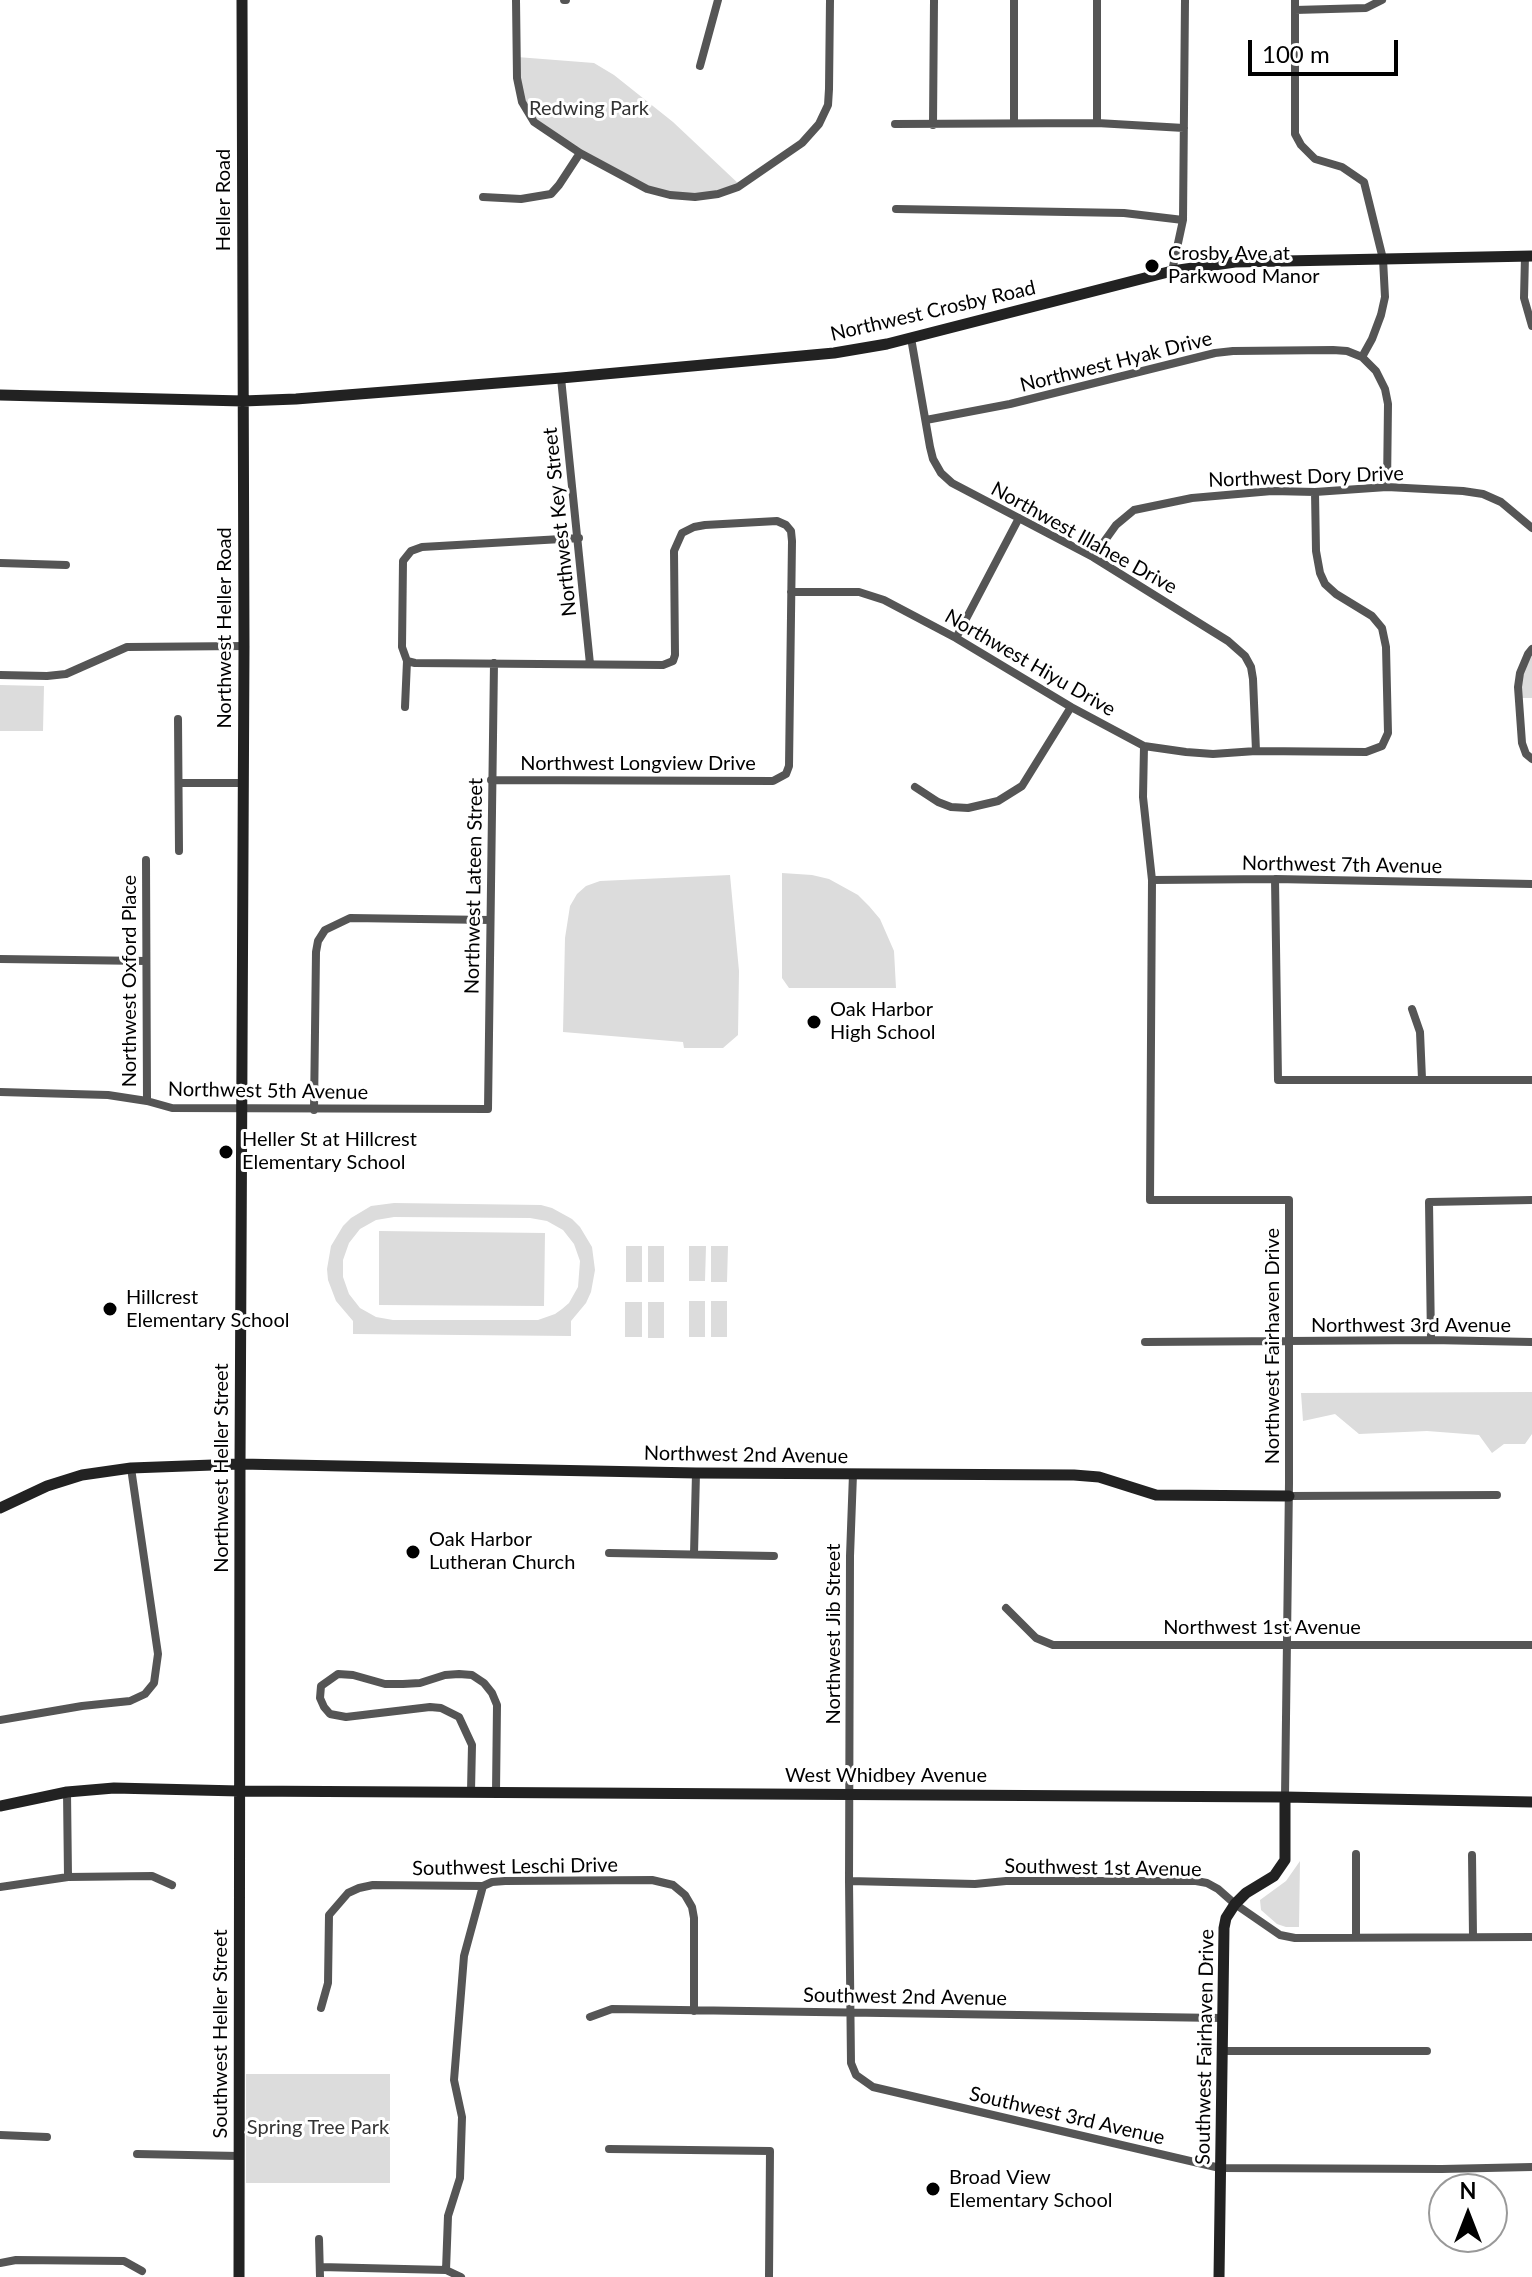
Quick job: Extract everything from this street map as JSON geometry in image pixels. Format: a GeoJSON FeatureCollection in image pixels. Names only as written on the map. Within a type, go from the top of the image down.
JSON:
{"type":"FeatureCollection","features":[{"type":"Feature","properties":{"kind":"street","name":"Heller Road"},"geometry":{"type":"LineString","coordinates":[[242,0],[243,401]]}},
{"type":"Feature","properties":{"kind":"street"},"geometry":{"type":"LineString","coordinates":[[516,0],[517,78],[522,102],[534,122],[580,153],[647,189],[695,197],[738,187],[790,152],[819,124],[828,105],[830,0]]}},
{"type":"Feature","properties":{"kind":"street"},"geometry":{"type":"LineString","coordinates":[[700,66],[718,0]]}},
{"type":"Feature","properties":{"kind":"street"},"geometry":{"type":"LineString","coordinates":[[933,125],[934,0]]}},
{"type":"Feature","properties":{"kind":"street"},"geometry":{"type":"LineString","coordinates":[[1014,0],[1014,122]]}},
{"type":"Feature","properties":{"kind":"street"},"geometry":{"type":"LineString","coordinates":[[1097,0],[1097,123]]}},
{"type":"Feature","properties":{"kind":"street"},"geometry":{"type":"LineString","coordinates":[[1172,271],[1183,220],[1185,0]]}},
{"type":"Feature","properties":{"kind":"street"},"geometry":{"type":"LineString","coordinates":[[1295,0],[1295,134],[1315,159],[1342,167],[1364,182],[1383,259],[1385,297],[1376,329],[1362,357],[1376,371],[1388,404],[1387,487]]}},
{"type":"Feature","properties":{"kind":"street"},"geometry":{"type":"LineString","coordinates":[[1295,10],[1366,8],[1382,0]]}},
{"type":"Feature","properties":{"kind":"street"},"geometry":{"type":"LineString","coordinates":[[895,124],[1097,123],[1184,128]]}},
{"type":"Feature","properties":{"kind":"street"},"geometry":{"type":"LineString","coordinates":[[483,197],[521,199],[551,194],[580,153]]}},
{"type":"Feature","properties":{"kind":"street"},"geometry":{"type":"LineString","coordinates":[[896,209],[1124,213],[1183,220]]}},
{"type":"Feature","properties":{"kind":"street","name":"Northwest Crosby Road"},"geometry":{"type":"LineString","coordinates":[[0,395],[243,401],[561,378],[834,353],[911,338],[1172,271],[1235,262],[1529,256]]}},
{"type":"Feature","properties":{"kind":"street"},"geometry":{"type":"LineString","coordinates":[[1529,256],[1524,298],[1532,326]]}},
{"type":"Feature","properties":{"kind":"street","name":"Northwest Illahee Drive"},"geometry":{"type":"LineString","coordinates":[[911,338],[930,447],[941,473],[952,483],[1093,557],[1228,641],[1245,656],[1253,679],[1256,751]]}},
{"type":"Feature","properties":{"kind":"street","name":"Northwest Hyak Drive"},"geometry":{"type":"LineString","coordinates":[[926,420],[1010,404],[1215,353],[1333,350],[1362,357]]}},
{"type":"Feature","properties":{"kind":"street","name":"Northwest Key Street"},"geometry":{"type":"LineString","coordinates":[[561,378],[590,664]]}},
{"type":"Feature","properties":{"kind":"street","name":"Northwest Heller Road"},"geometry":{"type":"LineString","coordinates":[[242,856],[243,401]]}},
{"type":"Feature","properties":{"kind":"street","name":"Northwest Dory Drive"},"geometry":{"type":"LineString","coordinates":[[1093,557],[1116,525],[1134,510],[1192,498],[1272,491],[1315,492],[1387,487],[1483,494],[1501,502],[1532,528]]}},
{"type":"Feature","properties":{"kind":"street","name":"Northwest Hiyu Drive"},"geometry":{"type":"LineString","coordinates":[[791,592],[870,594],[956,638],[1071,707],[1144,746],[1213,754],[1256,751],[1366,752],[1382,746],[1388,733],[1386,647],[1382,628],[1372,616],[1325,584],[1316,551],[1315,492]]}},
{"type":"Feature","properties":{"kind":"street"},"geometry":{"type":"LineString","coordinates":[[956,638],[1019,518]]}},
{"type":"Feature","properties":{"kind":"street","name":"Northwest Longview Drive"},"geometry":{"type":"LineString","coordinates":[[491,780],[773,781],[786,774],[790,758],[791,531],[777,521],[764,520],[694,527],[682,533],[674,551],[676,643],[673,661],[663,665],[590,664]]}},
{"type":"Feature","properties":{"kind":"street"},"geometry":{"type":"LineString","coordinates":[[405,707],[407,661],[402,647],[403,561],[411,551],[422,547],[579,538]]}},
{"type":"Feature","properties":{"kind":"street"},"geometry":{"type":"LineString","coordinates":[[0,563],[66,565]]}},
{"type":"Feature","properties":{"kind":"street"},"geometry":{"type":"LineString","coordinates":[[0,675],[66,674],[133,646],[244,646]]}},
{"type":"Feature","properties":{"kind":"street"},"geometry":{"type":"LineString","coordinates":[[1532,649],[1520,673],[1518,687],[1522,743],[1526,754],[1532,759]]}},
{"type":"Feature","properties":{"kind":"street"},"geometry":{"type":"LineString","coordinates":[[407,661],[590,664]]}},
{"type":"Feature","properties":{"kind":"street","name":"Northwest Lateen Street"},"geometry":{"type":"LineString","coordinates":[[488,1109],[494,663]]}},
{"type":"Feature","properties":{"kind":"street"},"geometry":{"type":"LineString","coordinates":[[915,787],[951,807],[968,808],[998,801],[1022,786],[1071,707]]}},
{"type":"Feature","properties":{"kind":"street"},"geometry":{"type":"LineString","coordinates":[[178,719],[179,851]]}},
{"type":"Feature","properties":{"kind":"street","name":"Northwest Fairhaven Drive"},"geometry":{"type":"LineString","coordinates":[[1144,746],[1143,797],[1152,880],[1150,1200],[1289,1200],[1285,1797]]}},
{"type":"Feature","properties":{"kind":"street"},"geometry":{"type":"LineString","coordinates":[[179,783],[243,783]]}},
{"type":"Feature","properties":{"kind":"street","name":"Northwest Heller Street"},"geometry":{"type":"LineString","coordinates":[[239,1791],[242,856]]}},
{"type":"Feature","properties":{"kind":"street","name":"Northwest Oxford Place"},"geometry":{"type":"LineString","coordinates":[[146,860],[147,1101]]}},
{"type":"Feature","properties":{"kind":"street"},"geometry":{"type":"LineString","coordinates":[[1275,879],[1278,1080],[1532,1080]]}},
{"type":"Feature","properties":{"kind":"street","name":"Northwest 7th Avenue"},"geometry":{"type":"LineString","coordinates":[[1152,880],[1532,884]]}},
{"type":"Feature","properties":{"kind":"street"},"geometry":{"type":"LineString","coordinates":[[314,1110],[316,952],[325,930],[350,918],[490,920]]}},
{"type":"Feature","properties":{"kind":"street"},"geometry":{"type":"LineString","coordinates":[[0,959],[146,961]]}},
{"type":"Feature","properties":{"kind":"street"},"geometry":{"type":"LineString","coordinates":[[1412,1009],[1420,1032],[1422,1079]]}},
{"type":"Feature","properties":{"kind":"street","name":"Northwest 5th Avenue"},"geometry":{"type":"LineString","coordinates":[[0,1092],[108,1095],[172,1108],[488,1109]]}},
{"type":"Feature","properties":{"kind":"street"},"geometry":{"type":"LineString","coordinates":[[1431,1340],[1429,1202],[1532,1200]]}},
{"type":"Feature","properties":{"kind":"street","name":"Northwest 3rd Avenue"},"geometry":{"type":"LineString","coordinates":[[1145,1342],[1532,1342]]}},
{"type":"Feature","properties":{"kind":"street","name":"Northwest 2nd Avenue"},"geometry":{"type":"LineString","coordinates":[[0,1508],[47,1486],[82,1475],[131,1468],[240,1464],[696,1473],[1090,1476],[1156,1495],[1497,1495]]}},
{"type":"Feature","properties":{"kind":"street"},"geometry":{"type":"LineString","coordinates":[[0,1720],[130,1701],[145,1694],[154,1683],[158,1654],[131,1468]]}},
{"type":"Feature","properties":{"kind":"street"},"geometry":{"type":"LineString","coordinates":[[694,1554],[696,1473]]}},
{"type":"Feature","properties":{"kind":"street","name":"Northwest Jib Street"},"geometry":{"type":"LineString","coordinates":[[849,1881],[853,1474]]}},
{"type":"Feature","properties":{"kind":"street"},"geometry":{"type":"LineString","coordinates":[[609,1553],[774,1556]]}},
{"type":"Feature","properties":{"kind":"street","name":"Northwest 1st Avenue"},"geometry":{"type":"LineString","coordinates":[[1006,1608],[1036,1638],[1053,1645],[1532,1645]]}},
{"type":"Feature","properties":{"kind":"street"},"geometry":{"type":"LineString","coordinates":[[471,1791],[472,1745],[459,1717],[441,1708],[430,1707],[346,1717],[330,1714],[320,1698],[321,1686],[338,1674],[385,1684],[420,1683],[445,1675],[472,1675],[484,1683],[497,1705],[496,1792]]}},
{"type":"Feature","properties":{"kind":"street","name":"West Whidbey Avenue"},"geometry":{"type":"LineString","coordinates":[[0,1806],[67,1792],[114,1788],[1285,1797],[1532,1802]]}},
{"type":"Feature","properties":{"kind":"street","name":"Southwest Heller Street"},"geometry":{"type":"LineString","coordinates":[[239,1791],[239,2277]]}},
{"type":"Feature","properties":{"kind":"street"},"geometry":{"type":"LineString","coordinates":[[67,1792],[68,1877]]}},
{"type":"Feature","properties":{"kind":"street","name":"Southwest Fairhaven Drive"},"geometry":{"type":"LineString","coordinates":[[1219,2277],[1224,1928],[1235,1904],[1246,1893],[1274,1876],[1285,1860],[1285,1797]]}},
{"type":"Feature","properties":{"kind":"street"},"geometry":{"type":"LineString","coordinates":[[1356,1854],[1356,1937]]}},
{"type":"Feature","properties":{"kind":"street"},"geometry":{"type":"LineString","coordinates":[[1472,1855],[1473,1936]]}},
{"type":"Feature","properties":{"kind":"street"},"geometry":{"type":"LineString","coordinates":[[0,1887],[68,1877],[152,1876],[172,1885]]}},
{"type":"Feature","properties":{"kind":"street","name":"Southwest Leschi Drive"},"geometry":{"type":"LineString","coordinates":[[321,2008],[328,1983],[329,1915],[348,1893],[373,1885],[483,1886],[492,1882],[652,1880],[673,1885],[685,1895],[692,1907],[694,2011]]}},
{"type":"Feature","properties":{"kind":"street","name":"Southwest 1st Avenue"},"geometry":{"type":"LineString","coordinates":[[849,1881],[975,1884],[1006,1881],[1196,1881],[1218,1889],[1280,1935],[1295,1938],[1532,1937]]}},
{"type":"Feature","properties":{"kind":"street","name":"Southwest 3rd Avenue"},"geometry":{"type":"LineString","coordinates":[[849,1881],[851,2063],[856,2075],[873,2087],[1220,2168],[1532,2167]]}},
{"type":"Feature","properties":{"kind":"street"},"geometry":{"type":"LineString","coordinates":[[446,2270],[448,2216],[460,2178],[462,2117],[454,2080],[464,1956],[483,1886]]}},
{"type":"Feature","properties":{"kind":"street","name":"Southwest 2nd Avenue"},"geometry":{"type":"LineString","coordinates":[[590,2017],[612,2009],[1221,2018]]}},
{"type":"Feature","properties":{"kind":"street"},"geometry":{"type":"LineString","coordinates":[[1221,2051],[1427,2051]]}},
{"type":"Feature","properties":{"kind":"street"},"geometry":{"type":"LineString","coordinates":[[0,2135],[47,2137]]}},
{"type":"Feature","properties":{"kind":"street"},"geometry":{"type":"LineString","coordinates":[[609,2149],[770,2151],[769,2277]]}},
{"type":"Feature","properties":{"kind":"street"},"geometry":{"type":"LineString","coordinates":[[137,2154],[239,2156]]}},
{"type":"Feature","properties":{"kind":"street"},"geometry":{"type":"LineString","coordinates":[[319,2239],[320,2272],[446,2270],[461,2277]]}},
{"type":"Feature","properties":{"kind":"street"},"geometry":{"type":"LineString","coordinates":[[0,2263],[16,2260],[124,2261],[142,2271]]}},
{"type":"Feature","properties":{"kind":"green space","name":"Redwing Park"},"geometry":{"type":"Polygon","coordinates":[[[517,57],[594,63],[673,122],[741,186],[695,197],[647,189],[534,122],[522,102],[517,57]]]}},
{"type":"Feature","properties":{"kind":"green space"},"geometry":{"type":"Polygon","coordinates":[[[1532,649],[1532,698],[1519,698],[1518,687],[1532,649]]]}},
{"type":"Feature","properties":{"kind":"green space"},"geometry":{"type":"Polygon","coordinates":[[[0,685],[44,686],[43,731],[0,731],[0,685]]]}},
{"type":"Feature","properties":{"kind":"green space"},"geometry":{"type":"Polygon","coordinates":[[[782,873],[829,879],[858,895],[869,906],[880,919],[894,951],[896,988],[789,988],[782,978],[782,873]]]}},
{"type":"Feature","properties":{"kind":"green space"},"geometry":{"type":"Polygon","coordinates":[[[730,875],[739,971],[738,1035],[723,1048],[684,1048],[683,1042],[563,1032],[565,938],[570,906],[577,894],[586,886],[600,881],[730,875]]]}},
{"type":"Feature","properties":{"kind":"green space"},"geometry":{"type":"Polygon","coordinates":[[[394,1203],[541,1205],[572,1219],[592,1247],[595,1270],[586,1303],[571,1321],[571,1336],[353,1334],[353,1321],[336,1301],[327,1269],[331,1246],[343,1226],[371,1206],[394,1203]],[[394,1217],[376,1220],[360,1229],[349,1243],[343,1260],[343,1277],[349,1294],[360,1308],[376,1317],[393,1320],[538,1320],[555,1314],[569,1303],[578,1287],[580,1261],[574,1244],[563,1230],[547,1221],[530,1218],[394,1217]]]}},
{"type":"Feature","properties":{"kind":"green space"},"geometry":{"type":"Polygon","coordinates":[[[379,1231],[545,1233],[544,1306],[379,1305],[379,1231]]]}},
{"type":"Feature","properties":{"kind":"green space"},"geometry":{"type":"Polygon","coordinates":[[[626,1246],[642,1246],[642,1282],[626,1282],[626,1246]]]}},
{"type":"Feature","properties":{"kind":"green space"},"geometry":{"type":"Polygon","coordinates":[[[648,1246],[664,1246],[664,1282],[648,1282],[648,1246]]]}},
{"type":"Feature","properties":{"kind":"green space"},"geometry":{"type":"Polygon","coordinates":[[[689,1246],[706,1246],[705,1281],[689,1281],[689,1246]]]}},
{"type":"Feature","properties":{"kind":"green space"},"geometry":{"type":"Polygon","coordinates":[[[711,1246],[728,1246],[727,1282],[711,1282],[711,1246]]]}},
{"type":"Feature","properties":{"kind":"green space"},"geometry":{"type":"Polygon","coordinates":[[[689,1301],[705,1301],[705,1337],[689,1337],[689,1301]]]}},
{"type":"Feature","properties":{"kind":"green space"},"geometry":{"type":"Polygon","coordinates":[[[711,1301],[727,1301],[727,1337],[711,1337],[711,1301]]]}},
{"type":"Feature","properties":{"kind":"green space"},"geometry":{"type":"Polygon","coordinates":[[[625,1302],[642,1302],[642,1337],[625,1337],[625,1302]]]}},
{"type":"Feature","properties":{"kind":"green space"},"geometry":{"type":"Polygon","coordinates":[[[648,1302],[664,1302],[664,1338],[648,1338],[648,1302]]]}},
{"type":"Feature","properties":{"kind":"green space"},"geometry":{"type":"Polygon","coordinates":[[[1532,1392],[1532,1434],[1525,1444],[1504,1444],[1492,1453],[1479,1435],[1427,1431],[1359,1434],[1335,1414],[1303,1421],[1301,1393],[1532,1392]]]}},
{"type":"Feature","properties":{"kind":"green space"},"geometry":{"type":"Polygon","coordinates":[[[1300,1861],[1299,1927],[1286,1927],[1277,1924],[1261,1910],[1260,1900],[1286,1881],[1300,1861]]]}},
{"type":"Feature","properties":{"kind":"green space","name":"Spring Tree Park"},"geometry":{"type":"Polygon","coordinates":[[[246,2074],[390,2074],[390,2183],[246,2183],[246,2074]]]}},
{"type":"Feature","properties":{"kind":"place","name":"Crosby Ave at Parkwood Manor"},"geometry":{"type":"Point","coordinates":[1152,266]}},
{"type":"Feature","properties":{"kind":"place","name":"Oak Harbor High School"},"geometry":{"type":"Point","coordinates":[814,1022]}},
{"type":"Feature","properties":{"kind":"place","name":"Heller St at Hillcrest Elementary School"},"geometry":{"type":"Point","coordinates":[226,1152]}},
{"type":"Feature","properties":{"kind":"place","name":"Hillcrest Elementary School"},"geometry":{"type":"Point","coordinates":[110,1309]}},
{"type":"Feature","properties":{"kind":"place","name":"Oak Harbor Lutheran Church"},"geometry":{"type":"Point","coordinates":[413,1552]}},
{"type":"Feature","properties":{"kind":"place","name":"Broad View Elementary School"},"geometry":{"type":"Point","coordinates":[933,2189]}}]}
